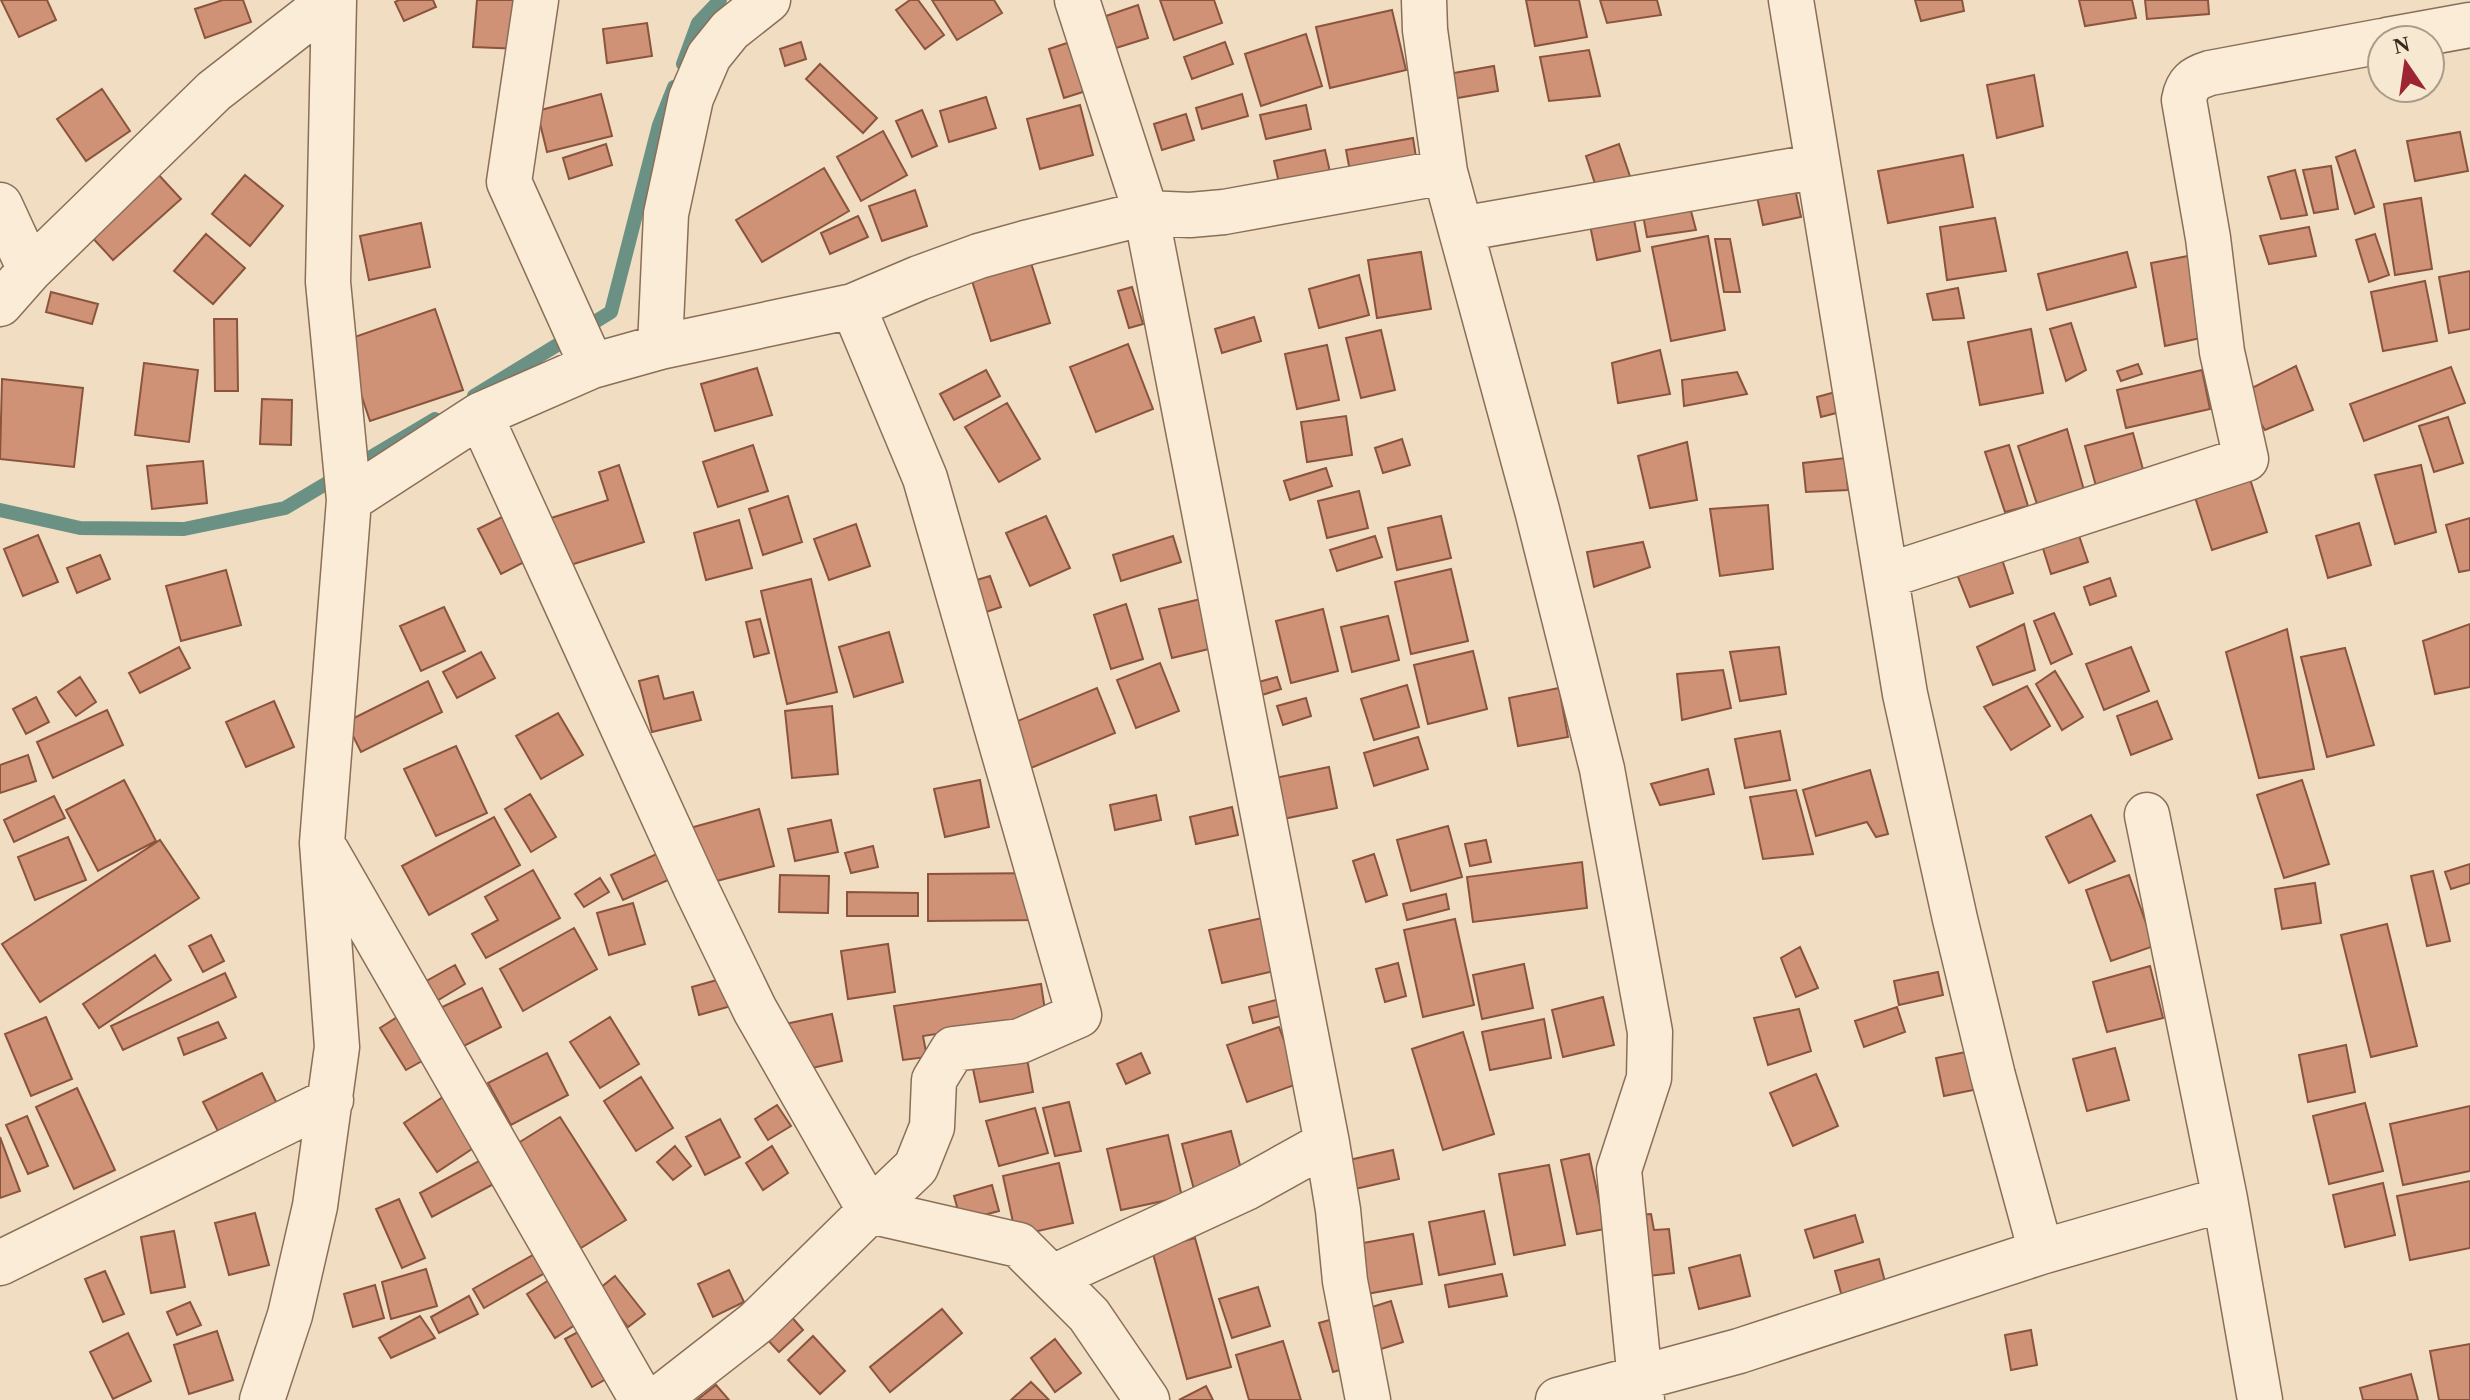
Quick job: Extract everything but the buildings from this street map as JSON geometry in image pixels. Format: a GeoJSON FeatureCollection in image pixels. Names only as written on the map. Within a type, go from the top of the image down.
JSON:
{"type":"FeatureCollection","features":[{"type":"Feature","properties":{"kind":"street"},"geometry":{"type":"LineString","coordinates":[[0,304],[30,270],[214,91],[332,0]]}},
{"type":"Feature","properties":{"kind":"street"},"geometry":{"type":"LineString","coordinates":[[262,1400],[290,1315],[315,1206],[337,1047],[322,843],[349,500],[328,282],[332,0]]}},
{"type":"Feature","properties":{"kind":"street"},"geometry":{"type":"LineString","coordinates":[[536,0],[509,182],[592,366]]}},
{"type":"Feature","properties":{"kind":"street"},"geometry":{"type":"LineString","coordinates":[[660,347],[666,214],[691,98],[709,56],[730,30],[768,0]]}},
{"type":"Feature","properties":{"kind":"street"},"geometry":{"type":"LineString","coordinates":[[1077,0],[1146,213],[1327,1143],[1345,1281],[1368,1400]]}},
{"type":"Feature","properties":{"kind":"street"},"geometry":{"type":"LineString","coordinates":[[1424,0],[1425,30],[1445,172],[1541,526],[1602,769],[1650,1032],[1649,1078],[1619,1170],[1640,1390]]}},
{"type":"Feature","properties":{"kind":"street"},"geometry":{"type":"LineString","coordinates":[[1791,0],[1905,694],[1993,1076],[2041,1252]]}},
{"type":"Feature","properties":{"kind":"street"},"geometry":{"type":"LineString","coordinates":[[2470,0],[2470,13]]}},
{"type":"Feature","properties":{"kind":"street"},"geometry":{"type":"LineString","coordinates":[[2446,29],[2470,25]]}},
{"type":"Feature","properties":{"kind":"street"},"geometry":{"type":"LineString","coordinates":[[1886,576],[2246,459],[2222,352],[2208,238],[2184,100],[2187,87],[2195,78],[2210,73],[2366,43]]}},
{"type":"Feature","properties":{"kind":"street"},"geometry":{"type":"LineString","coordinates":[[1461,229],[1818,166]]}},
{"type":"Feature","properties":{"kind":"street"},"geometry":{"type":"LineString","coordinates":[[349,500],[480,415],[592,366],[660,347],[853,306],[979,256],[1146,213],[1190,215],[1224,212],[1445,172]]}},
{"type":"Feature","properties":{"kind":"street"},"geometry":{"type":"LineString","coordinates":[[0,205],[30,270]]}},
{"type":"Feature","properties":{"kind":"street"},"geometry":{"type":"LineString","coordinates":[[657,1400],[757,1322],[916,1167],[932,1127],[934,1080],[953,1049],[1020,1041],[1079,1015],[925,478],[853,306]]}},
{"type":"Feature","properties":{"kind":"street"},"geometry":{"type":"LineString","coordinates":[[480,415],[755,1010],[870,1211],[1019,1245],[1089,1315],[1147,1400]]}},
{"type":"Feature","properties":{"kind":"street"},"geometry":{"type":"LineString","coordinates":[[2147,815],[2225,1199],[2260,1400]]}},
{"type":"Feature","properties":{"kind":"street"},"geometry":{"type":"LineString","coordinates":[[322,843],[642,1400]]}},
{"type":"Feature","properties":{"kind":"street"},"geometry":{"type":"LineString","coordinates":[[0,1263],[331,1100]]}},
{"type":"Feature","properties":{"kind":"street"},"geometry":{"type":"LineString","coordinates":[[1053,1277],[1246,1188],[1327,1143]]}},
{"type":"Feature","properties":{"kind":"street"},"geometry":{"type":"LineString","coordinates":[[1558,1400],[1640,1390],[1739,1351],[2041,1252],[2225,1199]]}},
{"type":"Feature","properties":{"kind":"waterway"},"geometry":{"type":"LineString","coordinates":[[683,64],[698,23],[720,0]]}},
{"type":"Feature","properties":{"kind":"waterway"},"geometry":{"type":"LineString","coordinates":[[474,396],[611,312],[659,125],[674,87]]}},
{"type":"Feature","properties":{"kind":"waterway"},"geometry":{"type":"LineString","coordinates":[[0,510],[80,528],[184,529],[285,508],[435,419]]}}]}
